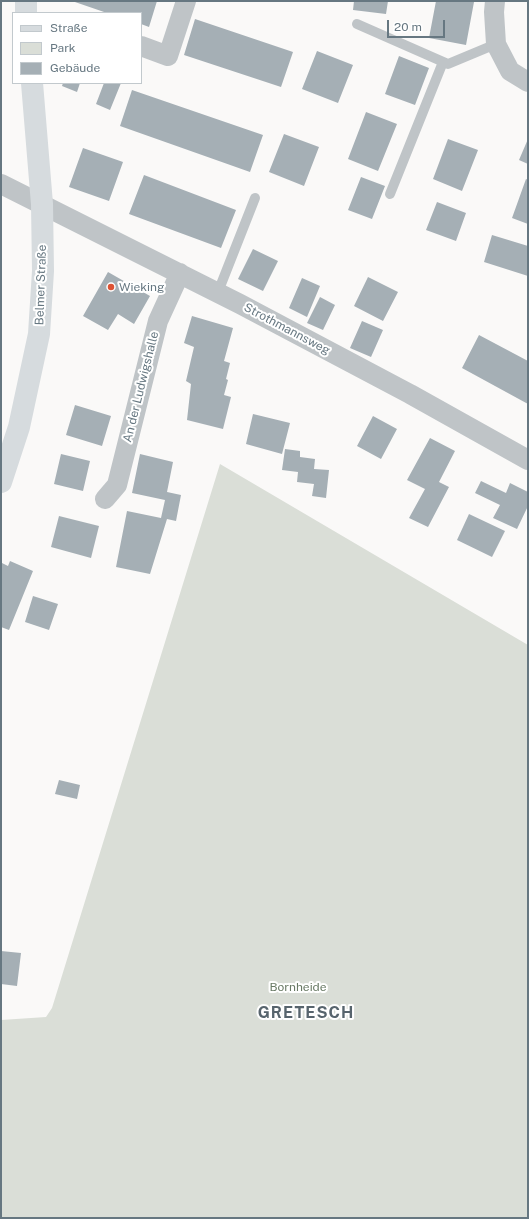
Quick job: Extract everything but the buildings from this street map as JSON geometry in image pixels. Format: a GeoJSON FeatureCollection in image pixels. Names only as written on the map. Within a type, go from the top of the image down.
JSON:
{"type":"FeatureCollection","features":[{"type":"Feature","properties":{"kind":"street"},"geometry":{"type":"LineString","coordinates":[[26,1],[26,12]]}},
{"type":"Feature","properties":{"kind":"street"},"geometry":{"type":"LineString","coordinates":[[142,46],[168,56],[186,1]]}},
{"type":"Feature","properties":{"kind":"street"},"geometry":{"type":"LineString","coordinates":[[495,1],[494,12],[496,44],[510,71],[528,82]]}},
{"type":"Feature","properties":{"kind":"street","name":"Belmer Straße"},"geometry":{"type":"LineString","coordinates":[[1,482],[19,427],[39,334],[43,271],[42,204],[32,84]]}},
{"type":"Feature","properties":{"kind":"street","name":"Strothmannsweg"},"geometry":{"type":"LineString","coordinates":[[1,184],[218,292],[410,394],[528,460]]}},
{"type":"Feature","properties":{"kind":"street","name":"An der Ludwigshalle"},"geometry":{"type":"LineString","coordinates":[[105,499],[117,485],[158,321],[180,274]]}},
{"type":"Feature","properties":{"kind":"lane"},"geometry":{"type":"LineString","coordinates":[[357,24],[448,64],[496,44]]}},
{"type":"Feature","properties":{"kind":"lane"},"geometry":{"type":"LineString","coordinates":[[390,194],[443,62]]}},
{"type":"Feature","properties":{"kind":"lane"},"geometry":{"type":"LineString","coordinates":[[218,292],[256,198]]}},
{"type":"Feature","properties":{"kind":"green space","name":"Bornheide"},"geometry":{"type":"Polygon","coordinates":[[[220,464],[528,645],[528,1218],[1,1218],[1,1020],[46,1017],[52,1008],[220,464]]]}},
{"type":"Feature","properties":{"kind":"place","name":"Wieking"},"geometry":{"type":"Point","coordinates":[111,287]}},
{"type":"Feature","properties":{"kind":"district","name":"GRETESCH"},"geometry":{"type":"Point","coordinates":[306,1013]}}]}
